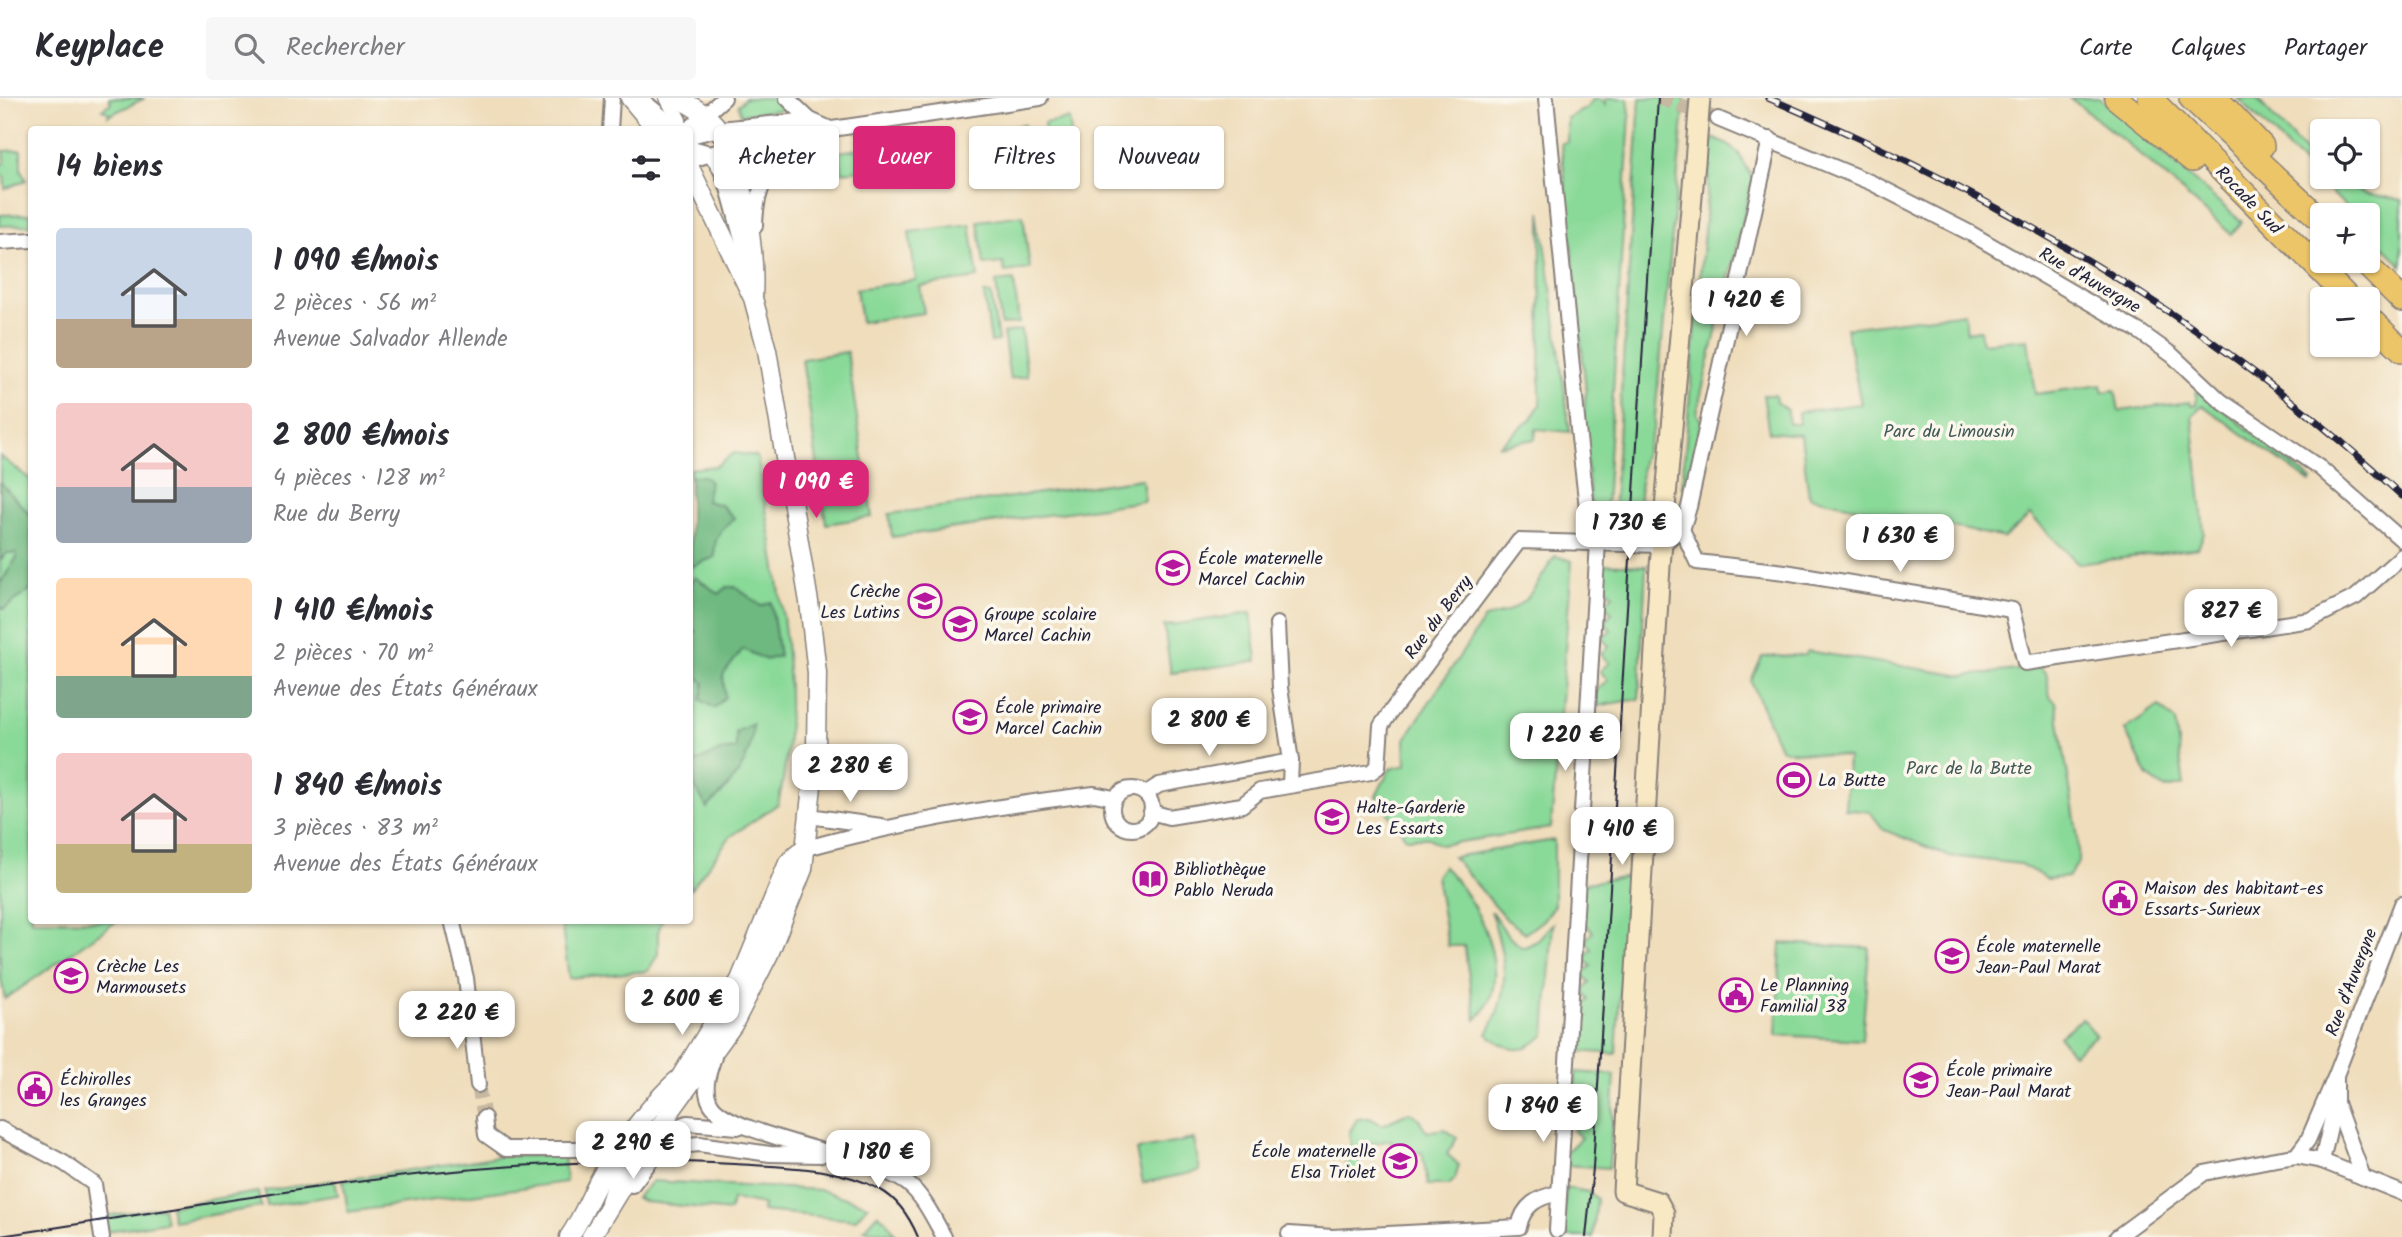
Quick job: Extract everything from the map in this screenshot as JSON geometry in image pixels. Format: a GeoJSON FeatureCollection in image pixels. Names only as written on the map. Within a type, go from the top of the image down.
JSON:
{"type":"FeatureCollection","features":[{"type":"Feature","properties":{"kind":"highway"},"geometry":{"type":"LineString","coordinates":[[2116,98],[2266,219]]}},
{"type":"Feature","properties":{"kind":"highway","name":"Rocade Sud"},"geometry":{"type":"LineString","coordinates":[[2150,98],[2266,219],[2337,287]]}},
{"type":"Feature","properties":{"kind":"highway","name":"Rocade Sud"},"geometry":{"type":"LineString","coordinates":[[2191,98],[2310,209]]}},
{"type":"Feature","properties":{"kind":"highway"},"geometry":{"type":"LineString","coordinates":[[2216,98],[2284,169],[2300,199]]}},
{"type":"Feature","properties":{"kind":"highway"},"geometry":{"type":"LineString","coordinates":[[2375,273],[2402,300]]}},
{"type":"Feature","properties":{"kind":"highway"},"geometry":{"type":"LineString","coordinates":[[2380,329],[2402,350]]}},
{"type":"Feature","properties":{"kind":"main road"},"geometry":{"type":"LineString","coordinates":[[1663,1237],[1664,1213],[1658,1202],[1623,1191],[1662,545],[1700,98]]}},
{"type":"Feature","properties":{"kind":"street"},"geometry":{"type":"LineString","coordinates":[[610,126],[612,98]]}},
{"type":"Feature","properties":{"kind":"street"},"geometry":{"type":"LineString","coordinates":[[630,98],[654,126]]}},
{"type":"Feature","properties":{"kind":"street"},"geometry":{"type":"LineString","coordinates":[[640,98],[676,126]]}},
{"type":"Feature","properties":{"kind":"street"},"geometry":{"type":"LineString","coordinates":[[667,98],[682,126]]}},
{"type":"Feature","properties":{"kind":"street"},"geometry":{"type":"LineString","coordinates":[[678,98],[707,115],[716,126]]}},
{"type":"Feature","properties":{"kind":"street"},"geometry":{"type":"LineString","coordinates":[[693,129],[724,98]]}},
{"type":"Feature","properties":{"kind":"street"},"geometry":{"type":"LineString","coordinates":[[787,98],[810,126]]}},
{"type":"Feature","properties":{"kind":"street"},"geometry":{"type":"LineString","coordinates":[[839,126],[1040,98]]}},
{"type":"Feature","properties":{"kind":"street"},"geometry":{"type":"LineString","coordinates":[[1546,98],[1579,442],[1587,508],[1598,541],[1557,1230]]}},
{"type":"Feature","properties":{"kind":"street","name":"Rue d'Auvergne"},"geometry":{"type":"LineString","coordinates":[[1718,119],[1872,183],[1970,233],[2140,332],[2172,355],[2221,401],[2320,468],[2402,540]]}},
{"type":"Feature","properties":{"kind":"street"},"geometry":{"type":"LineString","coordinates":[[693,134],[714,130]]}},
{"type":"Feature","properties":{"kind":"street"},"geometry":{"type":"LineString","coordinates":[[693,137],[714,142]]}},
{"type":"Feature","properties":{"kind":"street"},"geometry":{"type":"LineString","coordinates":[[1662,545],[1682,527],[1704,448],[1770,139]]}},
{"type":"Feature","properties":{"kind":"street"},"geometry":{"type":"LineString","coordinates":[[693,140],[709,153],[725,175],[739,240],[755,273]]}},
{"type":"Feature","properties":{"kind":"street"},"geometry":{"type":"LineString","coordinates":[[693,160],[714,151]]}},
{"type":"Feature","properties":{"kind":"street"},"geometry":{"type":"LineString","coordinates":[[591,1237],[644,1149],[720,1043],[769,954],[799,883],[819,712],[815,654],[781,423],[753,298],[693,174]]}},
{"type":"Feature","properties":{"kind":"street"},"geometry":{"type":"LineString","coordinates":[[742,189],[755,273]]}},
{"type":"Feature","properties":{"kind":"street"},"geometry":{"type":"LineString","coordinates":[[753,298],[755,201],[759,189]]}},
{"type":"Feature","properties":{"kind":"street"},"geometry":{"type":"LineString","coordinates":[[0,242],[28,240]]}},
{"type":"Feature","properties":{"kind":"street"},"geometry":{"type":"LineString","coordinates":[[1665,507],[1682,527],[1697,562],[1785,572],[2012,610],[2025,663],[2310,620],[2329,613],[2356,597],[2402,556]]}},
{"type":"Feature","properties":{"kind":"street","name":"Rue du Berry"},"geometry":{"type":"LineString","coordinates":[[1151,812],[1169,817],[1242,805],[1259,791],[1371,772],[1378,767],[1381,726],[1519,541],[1598,541],[1662,545]]}},
{"type":"Feature","properties":{"kind":"street"},"geometry":{"type":"LineString","coordinates":[[1277,624],[1280,688],[1291,761],[1290,784]]}},
{"type":"Feature","properties":{"kind":"street"},"geometry":{"type":"LineString","coordinates":[[699,1144],[682,1132],[674,1116],[680,1078],[740,980],[788,863],[803,849],[886,827],[1094,794],[1114,799],[1128,789],[1145,794],[1159,785],[1291,761]]}},
{"type":"Feature","properties":{"kind":"street"},"geometry":{"type":"LineString","coordinates":[[1114,799],[1113,817],[1122,826],[1140,827],[1151,812],[1145,794]]}},
{"type":"Feature","properties":{"kind":"street"},"geometry":{"type":"LineString","coordinates":[[808,816],[886,827]]}},
{"type":"Feature","properties":{"kind":"street","name":"Rue d'Auvergne"},"geometry":{"type":"LineString","coordinates":[[2296,1156],[2308,1140],[2336,1074],[2402,904]]}},
{"type":"Feature","properties":{"kind":"street"},"geometry":{"type":"LineString","coordinates":[[453,924],[466,978],[478,1085]]}},
{"type":"Feature","properties":{"kind":"street"},"geometry":{"type":"LineString","coordinates":[[720,1043],[707,1078],[710,1103],[732,1121],[751,1129],[834,1156],[907,1184],[931,1213],[944,1237]]}},
{"type":"Feature","properties":{"kind":"street","name":"Rue d'Auvergne"},"geometry":{"type":"LineString","coordinates":[[2322,1161],[2336,1103],[2336,1074]]}},
{"type":"Feature","properties":{"kind":"street"},"geometry":{"type":"LineString","coordinates":[[569,1237],[585,1214],[603,1174],[619,1149],[667,1088],[680,1078]]}},
{"type":"Feature","properties":{"kind":"street","name":"Rue d'Auvergne"},"geometry":{"type":"LineString","coordinates":[[2336,1103],[2363,1177]]}},
{"type":"Feature","properties":{"kind":"street"},"geometry":{"type":"LineString","coordinates":[[484,1118],[486,1135],[506,1149],[664,1149],[699,1144],[770,1154],[834,1156]]}},
{"type":"Feature","properties":{"kind":"street"},"geometry":{"type":"LineString","coordinates":[[619,1149],[679,1125],[718,1124],[751,1129]]}},
{"type":"Feature","properties":{"kind":"street"},"geometry":{"type":"LineString","coordinates":[[0,1129],[64,1163],[94,1184],[102,1237]]}},
{"type":"Feature","properties":{"kind":"street"},"geometry":{"type":"LineString","coordinates":[[585,1149],[596,1158],[603,1174]]}},
{"type":"Feature","properties":{"kind":"street"},"geometry":{"type":"LineString","coordinates":[[607,1211],[619,1168],[619,1149]]}},
{"type":"Feature","properties":{"kind":"street"},"geometry":{"type":"LineString","coordinates":[[607,1211],[626,1194],[650,1161],[664,1149]]}},
{"type":"Feature","properties":{"kind":"street"},"geometry":{"type":"LineString","coordinates":[[2117,1237],[2204,1173],[2296,1156],[2322,1161],[2402,1193]]}},
{"type":"Feature","properties":{"kind":"street"},"geometry":{"type":"LineString","coordinates":[[1289,1234],[1332,1237],[1519,1227],[1526,1209],[1534,1202],[1559,1193]]}},
{"type":"Feature","properties":{"kind":"street"},"geometry":{"type":"LineString","coordinates":[[931,1213],[936,1237]]}},
{"type":"Feature","properties":{"kind":"green space"},"geometry":{"type":"Polygon","coordinates":[[[109,98],[145,98],[108,116],[109,113],[102,109],[111,103],[109,98]]]}},
{"type":"Feature","properties":{"kind":"green space"},"geometry":{"type":"Polygon","coordinates":[[[745,98],[776,98],[785,109],[741,115],[738,105],[745,98]]]}},
{"type":"Feature","properties":{"kind":"green space"},"geometry":{"type":"Polygon","coordinates":[[[1594,98],[1602,100],[1605,105],[1606,98],[1628,98],[1630,114],[1606,507],[1595,513],[1590,500],[1583,418],[1586,391],[1561,143],[1567,142],[1567,118],[1587,108],[1594,98]]]}},
{"type":"Feature","properties":{"kind":"green space"},"geometry":{"type":"Polygon","coordinates":[[[1640,98],[1685,98],[1654,427],[1642,462],[1638,527],[1632,534],[1610,532],[1601,523],[1613,517],[1640,98]]]}},
{"type":"Feature","properties":{"kind":"green space"},"geometry":{"type":"Polygon","coordinates":[[[2070,98],[2099,98],[2242,222],[2231,234],[2128,144],[2070,98]]]}},
{"type":"Feature","properties":{"kind":"green space"},"geometry":{"type":"Polygon","coordinates":[[[2238,98],[2256,98],[2310,157],[2310,171],[2238,98]]]}},
{"type":"Feature","properties":{"kind":"green space"},"geometry":{"type":"Polygon","coordinates":[[[1069,119],[1070,126],[1044,126],[1044,123],[1069,119]]]}},
{"type":"Feature","properties":{"kind":"green space"},"geometry":{"type":"Polygon","coordinates":[[[1712,138],[1728,145],[1739,154],[1753,179],[1702,390],[1697,413],[1702,423],[1685,488],[1682,486],[1712,138]]]}},
{"type":"Feature","properties":{"kind":"green space"},"geometry":{"type":"Polygon","coordinates":[[[21,150],[21,170],[26,180],[5,189],[4,176],[0,175],[0,164],[5,163],[4,151],[21,150]]]}},
{"type":"Feature","properties":{"kind":"green space"},"geometry":{"type":"Polygon","coordinates":[[[853,150],[853,171],[842,172],[839,152],[853,150]]]}},
{"type":"Feature","properties":{"kind":"green space"},"geometry":{"type":"Polygon","coordinates":[[[2328,189],[2356,189],[2402,200],[2402,266],[2380,243],[2380,203],[2342,203],[2328,189]]]}},
{"type":"Feature","properties":{"kind":"green space"},"geometry":{"type":"Polygon","coordinates":[[[1541,211],[1570,432],[1536,429],[1535,439],[1498,446],[1530,420],[1540,405],[1541,211]]]}},
{"type":"Feature","properties":{"kind":"green space"},"geometry":{"type":"Polygon","coordinates":[[[28,214],[28,225],[0,226],[0,215],[28,214]]]}},
{"type":"Feature","properties":{"kind":"green space"},"geometry":{"type":"Polygon","coordinates":[[[1023,215],[1030,269],[1005,272],[1003,263],[984,265],[978,221],[1023,215]]]}},
{"type":"Feature","properties":{"kind":"green space"},"geometry":{"type":"Polygon","coordinates":[[[970,224],[978,278],[920,286],[924,313],[861,322],[856,289],[916,280],[909,232],[970,224]]]}},
{"type":"Feature","properties":{"kind":"green space"},"geometry":{"type":"Polygon","coordinates":[[[1014,280],[1019,323],[1001,325],[996,282],[1014,280]]]}},
{"type":"Feature","properties":{"kind":"green space"},"geometry":{"type":"Polygon","coordinates":[[[984,294],[991,294],[998,341],[991,342],[984,294]]]}},
{"type":"Feature","properties":{"kind":"green space","name":"Parc du Limousin"},"geometry":{"type":"Polygon","coordinates":[[[1964,313],[1967,332],[1980,330],[1982,343],[2028,339],[2035,394],[2101,385],[2103,392],[2115,390],[2119,411],[2190,402],[2191,406],[2196,405],[2197,389],[2312,480],[2310,482],[2202,405],[2192,416],[2204,533],[2198,548],[2079,564],[2030,515],[2004,538],[1809,497],[1801,435],[1769,432],[1763,395],[1775,395],[1776,402],[1787,410],[1789,424],[1799,424],[1798,412],[1861,404],[1846,328],[1964,313]]]}},
{"type":"Feature","properties":{"kind":"green space"},"geometry":{"type":"Polygon","coordinates":[[[1021,330],[1027,376],[1010,379],[1003,333],[1021,330]]]}},
{"type":"Feature","properties":{"kind":"green space"},"geometry":{"type":"Polygon","coordinates":[[[847,352],[872,517],[826,524],[802,359],[847,352]]]}},
{"type":"Feature","properties":{"kind":"green space"},"geometry":{"type":"Polygon","coordinates":[[[734,453],[756,456],[758,460],[785,632],[789,718],[786,761],[778,804],[730,837],[693,886],[693,469],[716,466],[734,453]]]}},
{"type":"Feature","properties":{"kind":"green space"},"geometry":{"type":"Polygon","coordinates":[[[0,456],[28,478],[28,924],[113,924],[5,999],[0,975],[0,456]]]}},
{"type":"Feature","properties":{"kind":"green space"},"geometry":{"type":"Polygon","coordinates":[[[693,476],[703,476],[710,482],[706,501],[721,505],[734,518],[718,535],[715,557],[693,566],[693,476]]]}},
{"type":"Feature","properties":{"kind":"green space"},"geometry":{"type":"Polygon","coordinates":[[[1142,479],[1145,501],[892,537],[889,514],[1142,479]]]}},
{"type":"Feature","properties":{"kind":"green space"},"geometry":{"type":"Polygon","coordinates":[[[0,482],[28,513],[28,591],[4,609],[0,607],[0,584],[17,557],[16,553],[7,553],[0,560],[0,482]]]}},
{"type":"Feature","properties":{"kind":"green space"},"geometry":{"type":"Polygon","coordinates":[[[1555,556],[1572,561],[1551,828],[1440,845],[1429,838],[1406,838],[1376,796],[1390,769],[1406,765],[1405,739],[1485,618],[1499,615],[1520,604],[1534,589],[1555,556]]]}},
{"type":"Feature","properties":{"kind":"green space"},"geometry":{"type":"Polygon","coordinates":[[[1599,564],[1646,566],[1639,699],[1591,707],[1591,695],[1608,680],[1600,671],[1609,663],[1601,654],[1609,646],[1602,638],[1611,630],[1603,621],[1612,613],[1604,604],[1613,595],[1598,580],[1599,564]]]}},
{"type":"Feature","properties":{"kind":"green space"},"geometry":{"type":"Polygon","coordinates":[[[695,577],[719,594],[727,587],[736,587],[761,606],[771,602],[779,656],[766,660],[743,649],[723,675],[725,697],[714,708],[701,700],[704,683],[693,673],[693,634],[696,631],[693,628],[695,577]]]}},
{"type":"Feature","properties":{"kind":"green space"},"geometry":{"type":"Polygon","coordinates":[[[1251,613],[1257,661],[1171,673],[1164,626],[1251,613]]]}},
{"type":"Feature","properties":{"kind":"green space","name":"Parc de la Butte"},"geometry":{"type":"Polygon","coordinates":[[[1807,651],[1964,676],[2042,667],[2043,672],[2046,672],[2050,697],[2056,702],[2078,838],[2078,863],[2068,877],[2047,879],[2020,864],[1949,856],[1884,830],[1870,812],[1845,809],[1848,757],[1781,750],[1751,681],[1762,657],[1806,655],[1807,651]]]}},
{"type":"Feature","properties":{"kind":"green space"},"geometry":{"type":"Polygon","coordinates":[[[2159,706],[2175,721],[2184,785],[2166,789],[2148,777],[2125,730],[2159,706]]]}},
{"type":"Feature","properties":{"kind":"green space"},"geometry":{"type":"Polygon","coordinates":[[[753,724],[749,750],[740,770],[707,808],[693,783],[693,764],[720,751],[736,749],[736,732],[753,724]]]}},
{"type":"Feature","properties":{"kind":"green space"},"geometry":{"type":"Polygon","coordinates":[[[1554,840],[1554,905],[1543,920],[1526,933],[1507,920],[1453,857],[1554,840]]]}},
{"type":"Feature","properties":{"kind":"green space"},"geometry":{"type":"Polygon","coordinates":[[[1443,866],[1469,898],[1480,918],[1493,962],[1494,983],[1488,1003],[1476,1020],[1464,946],[1448,946],[1436,876],[1443,866]]]}},
{"type":"Feature","properties":{"kind":"green space"},"geometry":{"type":"Polygon","coordinates":[[[1628,876],[1616,1054],[1578,1051],[1579,1025],[1588,1017],[1580,1008],[1589,1000],[1582,991],[1590,983],[1582,974],[1591,966],[1583,957],[1592,949],[1585,940],[1593,932],[1578,916],[1581,884],[1628,876]]]}},
{"type":"Feature","properties":{"kind":"green space"},"geometry":{"type":"Polygon","coordinates":[[[1491,911],[1509,937],[1523,948],[1537,941],[1553,923],[1545,1035],[1522,1048],[1510,1048],[1487,1034],[1501,1002],[1504,974],[1500,944],[1491,911]]]}},
{"type":"Feature","properties":{"kind":"green space"},"geometry":{"type":"Polygon","coordinates":[[[561,924],[661,924],[658,932],[658,954],[648,971],[569,978],[561,924]]]}},
{"type":"Feature","properties":{"kind":"green space"},"geometry":{"type":"Polygon","coordinates":[[[1781,943],[1869,948],[1862,1040],[1776,1035],[1781,943]]]}},
{"type":"Feature","properties":{"kind":"green space"},"geometry":{"type":"Polygon","coordinates":[[[2082,1018],[2096,1035],[2073,1054],[2059,1037],[2082,1018]]]}},
{"type":"Feature","properties":{"kind":"green space"},"geometry":{"type":"Polygon","coordinates":[[[1576,1072],[1615,1075],[1609,1168],[1564,1165],[1564,1154],[1581,1138],[1573,1130],[1581,1122],[1574,1113],[1582,1104],[1575,1096],[1576,1072]]]}},
{"type":"Feature","properties":{"kind":"green space"},"geometry":{"type":"Polygon","coordinates":[[[1410,1112],[1418,1118],[1427,1132],[1444,1129],[1457,1138],[1447,1154],[1459,1165],[1455,1179],[1449,1185],[1428,1185],[1422,1152],[1394,1155],[1392,1140],[1358,1146],[1362,1178],[1349,1180],[1345,1148],[1351,1146],[1349,1133],[1357,1119],[1370,1118],[1382,1125],[1410,1112]]]}},
{"type":"Feature","properties":{"kind":"green space"},"geometry":{"type":"Polygon","coordinates":[[[1194,1139],[1200,1171],[1143,1183],[1136,1150],[1194,1139]]]}},
{"type":"Feature","properties":{"kind":"green space"},"geometry":{"type":"Polygon","coordinates":[[[564,1155],[566,1182],[348,1212],[343,1180],[501,1156],[564,1155]]]}},
{"type":"Feature","properties":{"kind":"green space"},"geometry":{"type":"Polygon","coordinates":[[[335,1180],[338,1195],[267,1206],[265,1191],[335,1180]]]}},
{"type":"Feature","properties":{"kind":"green space"},"geometry":{"type":"Polygon","coordinates":[[[652,1181],[821,1190],[868,1205],[855,1220],[762,1211],[763,1205],[732,1199],[730,1211],[645,1202],[636,1198],[652,1181]]]}},
{"type":"Feature","properties":{"kind":"green space"},"geometry":{"type":"Polygon","coordinates":[[[1566,1188],[1589,1192],[1597,1199],[1593,1237],[1562,1237],[1566,1188]]]}},
{"type":"Feature","properties":{"kind":"green space"},"geometry":{"type":"Polygon","coordinates":[[[258,1192],[261,1207],[173,1221],[170,1206],[258,1192]]]}},
{"type":"Feature","properties":{"kind":"green space"},"geometry":{"type":"Polygon","coordinates":[[[163,1207],[166,1222],[108,1231],[105,1216],[163,1207]]]}},
{"type":"Feature","properties":{"kind":"green space"},"geometry":{"type":"Polygon","coordinates":[[[878,1214],[887,1221],[897,1237],[892,1237],[892,1233],[864,1230],[878,1214]]]}},
{"type":"Feature","properties":{"kind":"tunnel"},"geometry":{"type":"LineString","coordinates":[[1659,98],[1718,119]]}},
{"type":"Feature","properties":{"kind":"tunnel"},"geometry":{"type":"LineString","coordinates":[[478,1085],[484,1118]]}},
{"type":"Feature","properties":{"kind":"tram line"},"geometry":{"type":"LineString","coordinates":[[1586,1237],[1593,1168],[1658,98]]}},
{"type":"Feature","properties":{"kind":"tram line"},"geometry":{"type":"LineString","coordinates":[[0,1236],[366,1181],[549,1164],[642,1161],[790,1167],[845,1176],[862,1181],[892,1198],[907,1216],[918,1237]]}},
{"type":"Feature","properties":{"kind":"railway"},"geometry":{"type":"LineString","coordinates":[[1768,98],[1939,177],[2103,269],[2258,375],[2402,496]]}},
{"type":"Feature","properties":{"kind":"place","name":"École maternelle Marcel Cachin"},"geometry":{"type":"Point","coordinates":[1173,568]}},
{"type":"Feature","properties":{"kind":"place","name":"Crèche Les Lutins"},"geometry":{"type":"Point","coordinates":[925,601]}},
{"type":"Feature","properties":{"kind":"place","name":"Groupe scolaire Marcel Cachin"},"geometry":{"type":"Point","coordinates":[960,624]}},
{"type":"Feature","properties":{"kind":"place","name":"École primaire Marcel Cachin"},"geometry":{"type":"Point","coordinates":[970,717]}},
{"type":"Feature","properties":{"kind":"place","name":"La Butte"},"geometry":{"type":"Point","coordinates":[1794,780]}},
{"type":"Feature","properties":{"kind":"place","name":"Halte-Garderie Les Essarts"},"geometry":{"type":"Point","coordinates":[1332,817]}},
{"type":"Feature","properties":{"kind":"place","name":"Bibliothèque Pablo Neruda"},"geometry":{"type":"Point","coordinates":[1150,879]}},
{"type":"Feature","properties":{"kind":"place","name":"Maison des habitant-es Essarts-Surieux"},"geometry":{"type":"Point","coordinates":[2120,898]}},
{"type":"Feature","properties":{"kind":"place","name":"École maternelle Jean-Paul Marat"},"geometry":{"type":"Point","coordinates":[1952,956]}},
{"type":"Feature","properties":{"kind":"place","name":"Crèche Les Marmousets"},"geometry":{"type":"Point","coordinates":[71,976]}},
{"type":"Feature","properties":{"kind":"place","name":"Le Planning Familial 38"},"geometry":{"type":"Point","coordinates":[1736,995]}},
{"type":"Feature","properties":{"kind":"place","name":"École primaire Jean-Paul Marat"},"geometry":{"type":"Point","coordinates":[1921,1080]}},
{"type":"Feature","properties":{"kind":"place","name":"Échirolles les Granges"},"geometry":{"type":"Point","coordinates":[35,1089]}},
{"type":"Feature","properties":{"kind":"place","name":"École maternelle Elsa Triolet"},"geometry":{"type":"Point","coordinates":[1400,1161]}}]}
